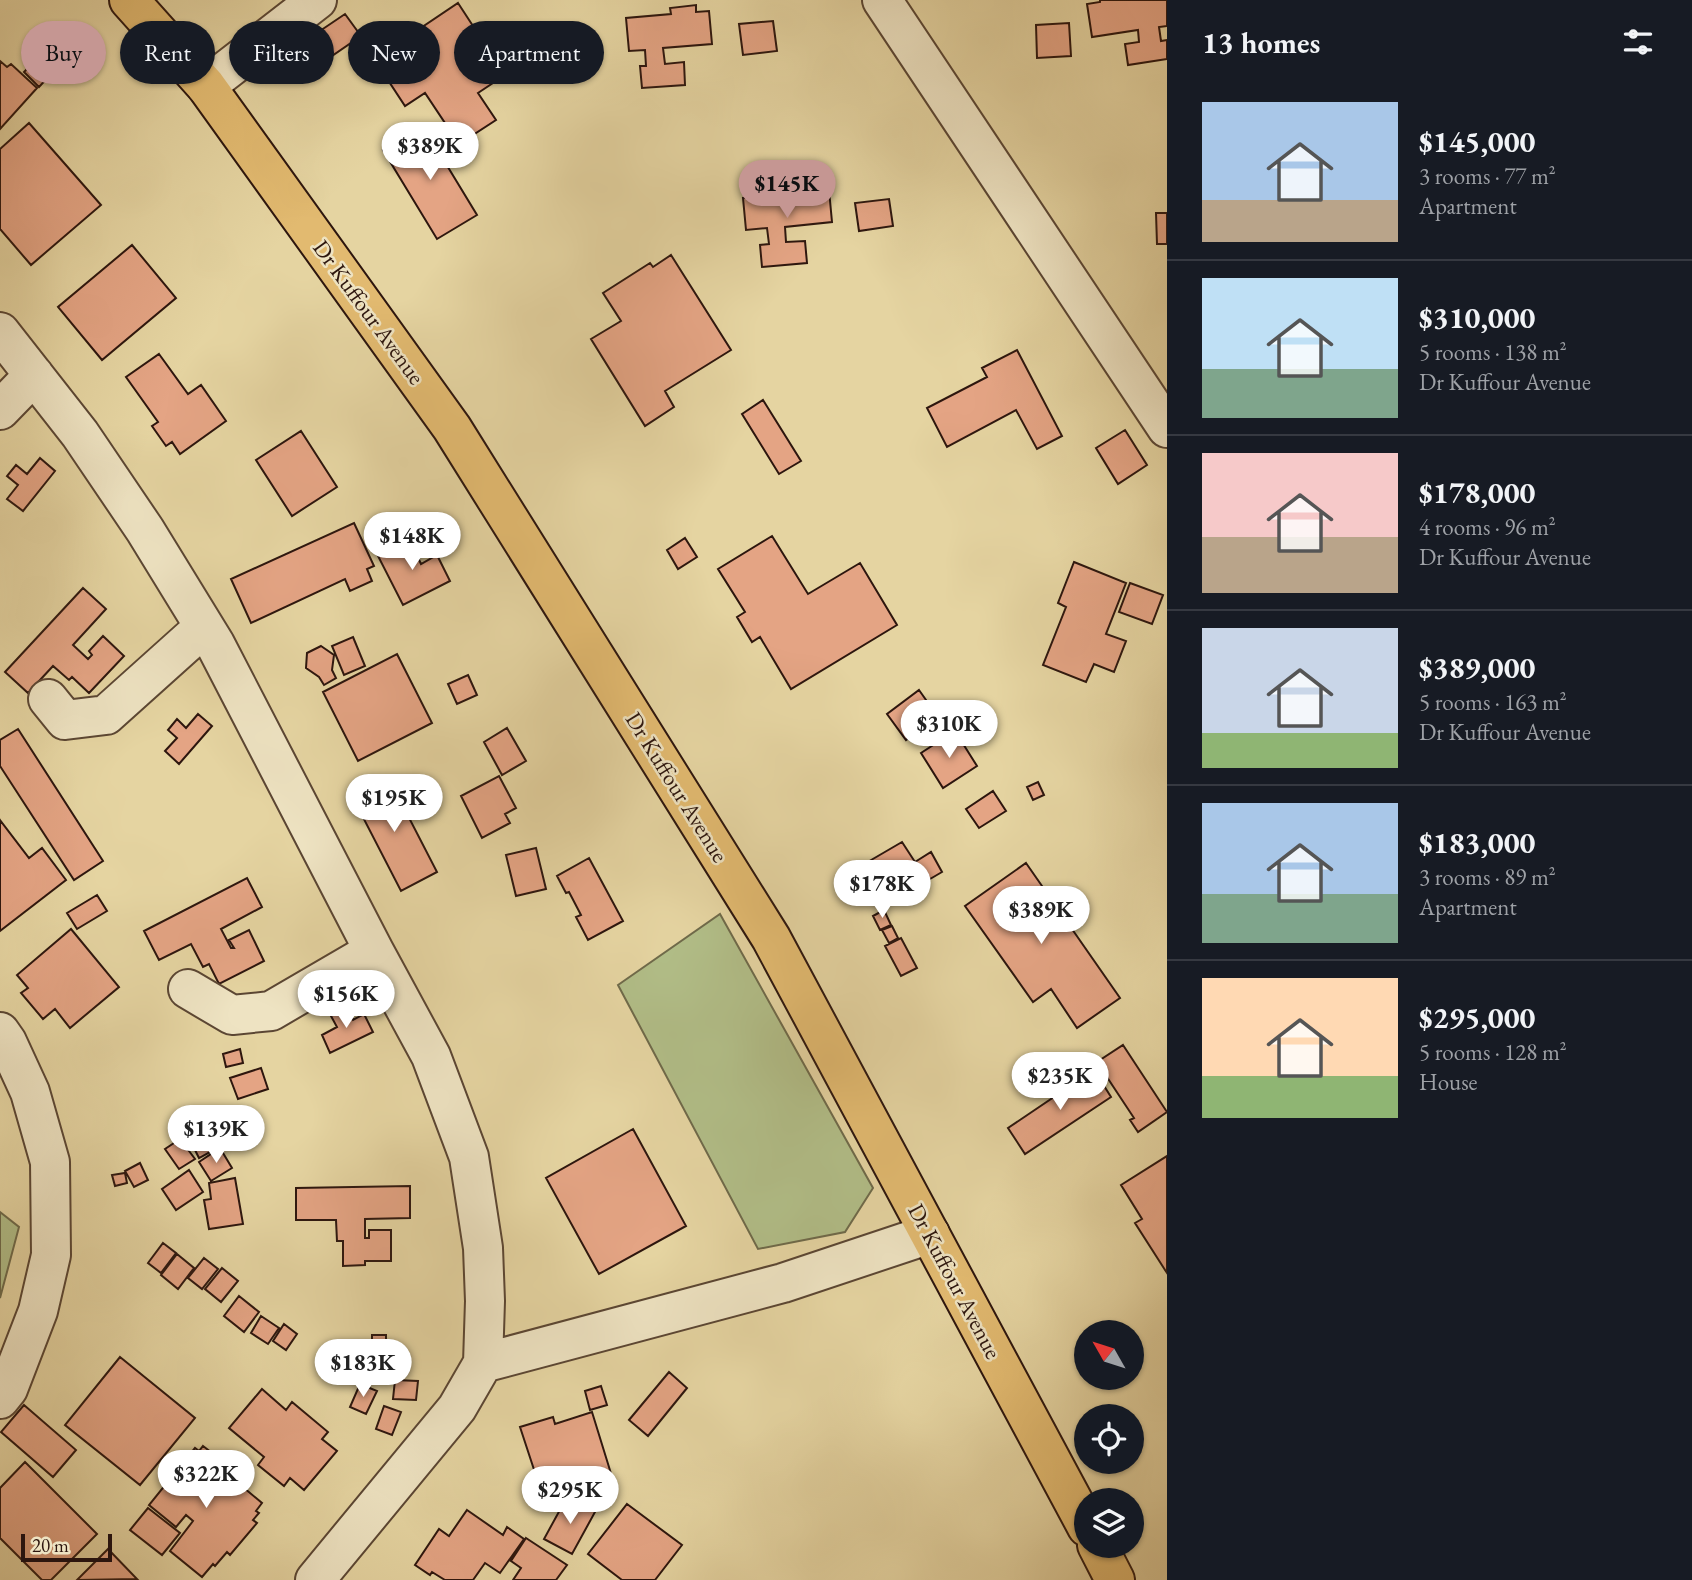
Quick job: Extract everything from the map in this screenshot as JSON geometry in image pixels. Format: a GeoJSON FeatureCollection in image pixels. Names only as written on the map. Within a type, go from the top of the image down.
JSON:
{"type":"FeatureCollection","features":[{"type":"Feature","properties":{"kind":"main road","name":"Dr Kuffour Avenue"},"geometry":{"type":"LineString","coordinates":[[129,0],[206,86],[452,428],[771,938],[1074,1503]]}},
{"type":"Feature","properties":{"kind":"main road"},"geometry":{"type":"LineString","coordinates":[[1104,1558],[1115,1580]]}},
{"type":"Feature","properties":{"kind":"street"},"geometry":{"type":"LineString","coordinates":[[206,86],[317,0]]}},
{"type":"Feature","properties":{"kind":"street"},"geometry":{"type":"LineString","coordinates":[[882,0],[1167,428]]}},
{"type":"Feature","properties":{"kind":"street"},"geometry":{"type":"LineString","coordinates":[[0,332],[80,434],[145,530],[215,644],[373,951],[431,1056],[469,1157],[482,1248],[484,1363],[457,1409],[318,1579]]}},
{"type":"Feature","properties":{"kind":"street"},"geometry":{"type":"LineString","coordinates":[[0,410],[34,375]]}},
{"type":"Feature","properties":{"kind":"street"},"geometry":{"type":"LineString","coordinates":[[48,699],[65,720],[106,715],[204,627]]}},
{"type":"Feature","properties":{"kind":"street"},"geometry":{"type":"LineString","coordinates":[[188,989],[232,1015],[271,1010],[373,951]]}},
{"type":"Feature","properties":{"kind":"street"},"geometry":{"type":"LineString","coordinates":[[0,1032],[30,1092],[50,1162],[51,1255],[38,1311],[8,1389],[0,1399]]}},
{"type":"Feature","properties":{"kind":"street"},"geometry":{"type":"LineString","coordinates":[[484,1363],[783,1283],[930,1234]]}},
{"type":"Feature","properties":{"kind":"green space"},"geometry":{"type":"Polygon","coordinates":[[[720,914],[873,1188],[845,1232],[758,1249],[618,985],[720,914]]]}},
{"type":"Feature","properties":{"kind":"green space"},"geometry":{"type":"Polygon","coordinates":[[[0,1212],[19,1227],[0,1298],[0,1212]]]}},
{"type":"Feature","properties":{"kind":"building"},"geometry":{"type":"Polygon","coordinates":[[[1100,0],[1167,0],[1167,26],[1159,27],[1161,41],[1167,40],[1167,59],[1128,65],[1125,44],[1139,42],[1138,30],[1092,37],[1087,4],[1100,0]]]}},
{"type":"Feature","properties":{"kind":"building"},"geometry":{"type":"Polygon","coordinates":[[[458,3],[470,21],[454,21],[454,84],[492,84],[478,93],[496,120],[459,144],[425,93],[405,106],[391,84],[440,84],[440,21],[431,21],[458,3]]]}},
{"type":"Feature","properties":{"kind":"building"},"geometry":{"type":"Polygon","coordinates":[[[696,5],[696,12],[709,11],[712,44],[663,48],[665,64],[684,62],[685,85],[642,88],[640,66],[646,66],[645,50],[629,51],[626,18],[671,14],[670,8],[696,5]]]}},
{"type":"Feature","properties":{"kind":"building"},"geometry":{"type":"Polygon","coordinates":[[[345,14],[350,21],[348,45],[334,55],[334,21],[345,14]]]}},
{"type":"Feature","properties":{"kind":"building"},"geometry":{"type":"Polygon","coordinates":[[[773,21],[777,51],[743,55],[739,24],[773,21]]]}},
{"type":"Feature","properties":{"kind":"building"},"geometry":{"type":"Polygon","coordinates":[[[1069,23],[1071,56],[1037,58],[1036,25],[1069,23]]]}},
{"type":"Feature","properties":{"kind":"building"},"geometry":{"type":"Polygon","coordinates":[[[0,61],[7,67],[11,64],[21,73],[21,84],[33,84],[37,88],[0,129],[0,61]]]}},
{"type":"Feature","properties":{"kind":"building"},"geometry":{"type":"Polygon","coordinates":[[[29,123],[101,205],[31,265],[0,229],[0,149],[29,123]]]}},
{"type":"Feature","properties":{"kind":"building"},"geometry":{"type":"Polygon","coordinates":[[[423,126],[477,215],[437,239],[383,150],[423,126]]]}},
{"type":"Feature","properties":{"kind":"building"},"geometry":{"type":"Polygon","coordinates":[[[819,182],[820,191],[829,190],[832,222],[785,227],[786,242],[805,241],[807,263],[762,267],[760,245],[769,244],[767,228],[746,230],[743,198],[790,194],[790,184],[819,182]]]}},
{"type":"Feature","properties":{"kind":"building"},"geometry":{"type":"Polygon","coordinates":[[[889,199],[893,226],[859,231],[855,203],[889,199]]]}},
{"type":"Feature","properties":{"kind":"building"},"geometry":{"type":"Polygon","coordinates":[[[1156,213],[1167,213],[1167,244],[1157,244],[1156,213]]]}},
{"type":"Feature","properties":{"kind":"building"},"geometry":{"type":"Polygon","coordinates":[[[132,245],[176,298],[102,360],[58,307],[132,245]]]}},
{"type":"Feature","properties":{"kind":"building"},"geometry":{"type":"Polygon","coordinates":[[[671,255],[731,350],[665,391],[674,407],[645,426],[591,339],[621,321],[603,293],[650,263],[653,267],[671,255]]]}},
{"type":"Feature","properties":{"kind":"building"},"geometry":{"type":"Polygon","coordinates":[[[1017,350],[1062,436],[1037,449],[1016,410],[947,447],[927,408],[987,377],[982,368],[1017,350]]]}},
{"type":"Feature","properties":{"kind":"building"},"geometry":{"type":"Polygon","coordinates":[[[159,354],[188,394],[201,385],[226,421],[180,454],[172,442],[166,446],[152,426],[158,422],[126,377],[159,354]]]}},
{"type":"Feature","properties":{"kind":"building"},"geometry":{"type":"Polygon","coordinates":[[[763,400],[801,461],[779,474],[742,414],[763,400]]]}},
{"type":"Feature","properties":{"kind":"building"},"geometry":{"type":"Polygon","coordinates":[[[1125,430],[1147,465],[1118,484],[1096,448],[1125,430]]]}},
{"type":"Feature","properties":{"kind":"building"},"geometry":{"type":"Polygon","coordinates":[[[301,431],[337,487],[292,516],[256,460],[301,431]]]}},
{"type":"Feature","properties":{"kind":"building"},"geometry":{"type":"Polygon","coordinates":[[[40,458],[55,471],[23,511],[7,499],[18,485],[7,476],[16,465],[27,474],[40,458]]]}},
{"type":"Feature","properties":{"kind":"building"},"geometry":{"type":"Polygon","coordinates":[[[354,523],[374,566],[367,569],[372,581],[350,591],[345,579],[251,623],[231,579],[354,523]]]}},
{"type":"Feature","properties":{"kind":"building"},"geometry":{"type":"Polygon","coordinates":[[[772,536],[808,594],[860,563],[897,625],[791,689],[760,637],[752,642],[737,617],[745,612],[718,569],[772,536]]]}},
{"type":"Feature","properties":{"kind":"building"},"geometry":{"type":"Polygon","coordinates":[[[409,538],[421,564],[437,555],[450,581],[403,605],[377,554],[409,538]]]}},
{"type":"Feature","properties":{"kind":"building"},"geometry":{"type":"Polygon","coordinates":[[[685,538],[697,557],[678,569],[667,550],[685,538]]]}},
{"type":"Feature","properties":{"kind":"building"},"geometry":{"type":"Polygon","coordinates":[[[1074,562],[1126,583],[1106,634],[1126,641],[1114,672],[1094,664],[1086,682],[1043,665],[1066,607],[1058,603],[1074,562]]]}},
{"type":"Feature","properties":{"kind":"building"},"geometry":{"type":"Polygon","coordinates":[[[1130,583],[1163,595],[1152,624],[1119,612],[1130,583]]]}},
{"type":"Feature","properties":{"kind":"building"},"geometry":{"type":"Polygon","coordinates":[[[83,588],[106,609],[73,645],[88,659],[92,655],[89,651],[103,636],[124,656],[89,693],[72,677],[69,680],[53,666],[28,693],[5,672],[83,588]]]}},
{"type":"Feature","properties":{"kind":"building"},"geometry":{"type":"Polygon","coordinates":[[[353,637],[365,666],[344,675],[332,646],[353,637]]]}},
{"type":"Feature","properties":{"kind":"building"},"geometry":{"type":"Polygon","coordinates":[[[321,646],[334,655],[332,670],[336,678],[324,685],[319,677],[306,668],[307,653],[321,646]]]}},
{"type":"Feature","properties":{"kind":"building"},"geometry":{"type":"Polygon","coordinates":[[[397,654],[432,723],[358,761],[323,692],[397,654]]]}},
{"type":"Feature","properties":{"kind":"building"},"geometry":{"type":"Polygon","coordinates":[[[468,675],[477,695],[457,704],[448,684],[468,675]]]}},
{"type":"Feature","properties":{"kind":"building"},"geometry":{"type":"Polygon","coordinates":[[[919,690],[938,717],[906,740],[887,714],[919,690]]]}},
{"type":"Feature","properties":{"kind":"building"},"geometry":{"type":"Polygon","coordinates":[[[198,714],[212,726],[179,764],[165,751],[177,738],[168,730],[177,719],[186,728],[198,714]]]}},
{"type":"Feature","properties":{"kind":"building"},"geometry":{"type":"Polygon","coordinates":[[[507,728],[526,761],[502,775],[484,742],[507,728]]]}},
{"type":"Feature","properties":{"kind":"building"},"geometry":{"type":"Polygon","coordinates":[[[18,729],[103,861],[74,880],[0,766],[0,740],[18,729]]]}},
{"type":"Feature","properties":{"kind":"building"},"geometry":{"type":"Polygon","coordinates":[[[955,731],[977,766],[943,788],[921,753],[955,731]]]}},
{"type":"Feature","properties":{"kind":"building"},"geometry":{"type":"Polygon","coordinates":[[[499,776],[516,808],[505,814],[510,823],[482,838],[461,796],[499,776]]]}},
{"type":"Feature","properties":{"kind":"building"},"geometry":{"type":"Polygon","coordinates":[[[388,777],[437,872],[401,891],[352,796],[388,777]]]}},
{"type":"Feature","properties":{"kind":"building"},"geometry":{"type":"Polygon","coordinates":[[[1038,782],[1044,795],[1033,800],[1027,787],[1038,782]]]}},
{"type":"Feature","properties":{"kind":"building"},"geometry":{"type":"Polygon","coordinates":[[[993,791],[1006,811],[979,828],[966,809],[993,791]]]}},
{"type":"Feature","properties":{"kind":"building"},"geometry":{"type":"Polygon","coordinates":[[[0,820],[29,858],[42,848],[66,880],[0,931],[0,820]]]}},
{"type":"Feature","properties":{"kind":"building"},"geometry":{"type":"Polygon","coordinates":[[[902,842],[915,862],[931,852],[942,872],[889,903],[866,863],[902,842]]]}},
{"type":"Feature","properties":{"kind":"building"},"geometry":{"type":"Polygon","coordinates":[[[536,848],[546,889],[516,896],[506,855],[536,848]]]}},
{"type":"Feature","properties":{"kind":"building"},"geometry":{"type":"Polygon","coordinates":[[[589,858],[623,921],[588,940],[576,917],[581,915],[557,876],[589,858]]]}},
{"type":"Feature","properties":{"kind":"building"},"geometry":{"type":"Polygon","coordinates":[[[1026,863],[1120,998],[1077,1028],[1051,989],[1033,1002],[965,906],[1026,863]]]}},
{"type":"Feature","properties":{"kind":"building"},"geometry":{"type":"Polygon","coordinates":[[[247,878],[262,907],[221,929],[231,948],[234,948],[229,940],[249,930],[264,961],[219,984],[209,964],[203,967],[191,944],[159,960],[144,931],[247,878]]]}},
{"type":"Feature","properties":{"kind":"building"},"geometry":{"type":"Polygon","coordinates":[[[97,895],[107,911],[77,929],[67,913],[97,895]]]}},
{"type":"Feature","properties":{"kind":"building"},"geometry":{"type":"Polygon","coordinates":[[[884,910],[891,925],[880,930],[873,916],[884,910]]]}},
{"type":"Feature","properties":{"kind":"building"},"geometry":{"type":"Polygon","coordinates":[[[892,926],[898,938],[889,943],[882,930],[892,926]]]}},
{"type":"Feature","properties":{"kind":"building"},"geometry":{"type":"Polygon","coordinates":[[[71,929],[119,987],[70,1028],[55,1009],[43,1019],[21,993],[28,988],[17,975],[71,929]]]}},
{"type":"Feature","properties":{"kind":"building"},"geometry":{"type":"Polygon","coordinates":[[[901,938],[917,968],[901,976],[885,946],[901,938]]]}},
{"type":"Feature","properties":{"kind":"building"},"geometry":{"type":"Polygon","coordinates":[[[347,1008],[353,1020],[364,1014],[373,1032],[330,1053],[322,1035],[337,1027],[331,1016],[347,1008]]]}},
{"type":"Feature","properties":{"kind":"building"},"geometry":{"type":"Polygon","coordinates":[[[1123,1045],[1167,1112],[1138,1132],[1130,1120],[1134,1118],[1097,1062],[1123,1045]]]}},
{"type":"Feature","properties":{"kind":"building"},"geometry":{"type":"Polygon","coordinates":[[[240,1049],[243,1063],[226,1067],[223,1054],[240,1049]]]}},
{"type":"Feature","properties":{"kind":"building"},"geometry":{"type":"Polygon","coordinates":[[[261,1068],[268,1089],[238,1099],[230,1078],[261,1068]]]}},
{"type":"Feature","properties":{"kind":"building"},"geometry":{"type":"Polygon","coordinates":[[[1094,1070],[1111,1097],[1025,1154],[1008,1128],[1094,1070]]]}},
{"type":"Feature","properties":{"kind":"building"},"geometry":{"type":"Polygon","coordinates":[[[633,1129],[686,1226],[599,1274],[546,1178],[633,1129]]]}},
{"type":"Feature","properties":{"kind":"building"},"geometry":{"type":"Polygon","coordinates":[[[210,1136],[217,1148],[199,1158],[193,1146],[210,1136]]]}},
{"type":"Feature","properties":{"kind":"building"},"geometry":{"type":"Polygon","coordinates":[[[180,1139],[195,1159],[179,1169],[165,1149],[180,1139]]]}},
{"type":"Feature","properties":{"kind":"building"},"geometry":{"type":"Polygon","coordinates":[[[220,1148],[232,1168],[211,1181],[199,1162],[220,1148]]]}},
{"type":"Feature","properties":{"kind":"building"},"geometry":{"type":"Polygon","coordinates":[[[1167,1156],[1167,1273],[1135,1223],[1142,1219],[1121,1185],[1167,1156]]]}},
{"type":"Feature","properties":{"kind":"building"},"geometry":{"type":"Polygon","coordinates":[[[140,1163],[148,1180],[134,1187],[125,1171],[140,1163]]]}},
{"type":"Feature","properties":{"kind":"building"},"geometry":{"type":"Polygon","coordinates":[[[189,1170],[203,1192],[176,1210],[162,1189],[189,1170]]]}},
{"type":"Feature","properties":{"kind":"building"},"geometry":{"type":"Polygon","coordinates":[[[125,1173],[127,1183],[115,1186],[112,1175],[125,1173]]]}},
{"type":"Feature","properties":{"kind":"building"},"geometry":{"type":"Polygon","coordinates":[[[235,1178],[243,1224],[209,1229],[204,1200],[211,1199],[209,1183],[235,1178]]]}},
{"type":"Feature","properties":{"kind":"building"},"geometry":{"type":"Polygon","coordinates":[[[410,1186],[410,1218],[365,1219],[365,1238],[369,1238],[369,1230],[391,1230],[391,1261],[365,1261],[365,1265],[343,1266],[343,1241],[337,1241],[336,1220],[296,1220],[296,1188],[410,1186]]]}},
{"type":"Feature","properties":{"kind":"building"},"geometry":{"type":"Polygon","coordinates":[[[163,1243],[176,1253],[161,1273],[148,1263],[163,1243]]]}},
{"type":"Feature","properties":{"kind":"building"},"geometry":{"type":"Polygon","coordinates":[[[177,1254],[194,1268],[178,1289],[161,1275],[177,1254]]]}},
{"type":"Feature","properties":{"kind":"building"},"geometry":{"type":"Polygon","coordinates":[[[204,1258],[218,1269],[202,1289],[188,1278],[204,1258]]]}},
{"type":"Feature","properties":{"kind":"building"},"geometry":{"type":"Polygon","coordinates":[[[222,1268],[238,1281],[221,1302],[205,1289],[222,1268]]]}},
{"type":"Feature","properties":{"kind":"building"},"geometry":{"type":"Polygon","coordinates":[[[239,1296],[259,1312],[244,1332],[224,1316],[239,1296]]]}},
{"type":"Feature","properties":{"kind":"building"},"geometry":{"type":"Polygon","coordinates":[[[261,1316],[279,1328],[268,1344],[251,1333],[261,1316]]]}},
{"type":"Feature","properties":{"kind":"building"},"geometry":{"type":"Polygon","coordinates":[[[284,1324],[297,1334],[286,1350],[273,1341],[284,1324]]]}},
{"type":"Feature","properties":{"kind":"building"},"geometry":{"type":"Polygon","coordinates":[[[372,1335],[386,1335],[386,1349],[400,1348],[400,1364],[354,1365],[354,1350],[372,1349],[372,1335]]]}},
{"type":"Feature","properties":{"kind":"building"},"geometry":{"type":"Polygon","coordinates":[[[120,1357],[195,1418],[140,1485],[65,1425],[120,1357]]]}},
{"type":"Feature","properties":{"kind":"building"},"geometry":{"type":"Polygon","coordinates":[[[669,1372],[687,1388],[648,1436],[629,1420],[669,1372]]]}},
{"type":"Feature","properties":{"kind":"building"},"geometry":{"type":"Polygon","coordinates":[[[395,1380],[418,1381],[416,1400],[393,1399],[395,1380]]]}},
{"type":"Feature","properties":{"kind":"building"},"geometry":{"type":"Polygon","coordinates":[[[360,1384],[377,1391],[366,1414],[350,1407],[360,1384]]]}},
{"type":"Feature","properties":{"kind":"building"},"geometry":{"type":"Polygon","coordinates":[[[601,1386],[607,1405],[590,1410],[585,1391],[601,1386]]]}},
{"type":"Feature","properties":{"kind":"building"},"geometry":{"type":"Polygon","coordinates":[[[262,1389],[286,1410],[292,1402],[328,1432],[322,1439],[337,1451],[304,1490],[290,1478],[284,1486],[258,1465],[264,1457],[229,1428],[262,1389]]]}},
{"type":"Feature","properties":{"kind":"building"},"geometry":{"type":"Polygon","coordinates":[[[24,1405],[76,1450],[53,1477],[1,1432],[24,1405]]]}},
{"type":"Feature","properties":{"kind":"building"},"geometry":{"type":"Polygon","coordinates":[[[384,1406],[401,1412],[392,1435],[376,1429],[384,1406]]]}},
{"type":"Feature","properties":{"kind":"building"},"geometry":{"type":"Polygon","coordinates":[[[592,1412],[613,1480],[581,1490],[576,1475],[564,1490],[543,1497],[520,1427],[553,1417],[555,1424],[592,1412]]]}},
{"type":"Feature","properties":{"kind":"building"},"geometry":{"type":"Polygon","coordinates":[[[203,1446],[224,1462],[219,1467],[262,1503],[253,1520],[257,1523],[230,1555],[227,1552],[202,1577],[170,1551],[193,1521],[186,1515],[176,1527],[149,1505],[195,1448],[199,1451],[203,1446]]]}},
{"type":"Feature","properties":{"kind":"building"},"geometry":{"type":"Polygon","coordinates":[[[25,1462],[97,1534],[51,1580],[42,1580],[0,1538],[0,1488],[25,1462]]]}},
{"type":"Feature","properties":{"kind":"building"},"geometry":{"type":"Polygon","coordinates":[[[567,1497],[595,1512],[572,1554],[544,1539],[567,1497]]]}},
{"type":"Feature","properties":{"kind":"building"},"geometry":{"type":"Polygon","coordinates":[[[627,1504],[682,1545],[655,1580],[622,1580],[588,1554],[627,1504]]]}},
{"type":"Feature","properties":{"kind":"building"},"geometry":{"type":"Polygon","coordinates":[[[148,1508],[180,1533],[162,1555],[130,1530],[148,1508]]]}},
{"type":"Feature","properties":{"kind":"building"},"geometry":{"type":"Polygon","coordinates":[[[467,1510],[503,1535],[507,1527],[524,1539],[500,1573],[485,1563],[473,1580],[445,1580],[432,1572],[430,1575],[415,1565],[439,1529],[449,1536],[467,1510]]]}},
{"type":"Feature","properties":{"kind":"building"},"geometry":{"type":"Polygon","coordinates":[[[526,1538],[567,1565],[556,1580],[513,1580],[521,1568],[511,1561],[526,1538]]]}},
{"type":"Feature","properties":{"kind":"building"},"geometry":{"type":"Polygon","coordinates":[[[108,1549],[137,1579],[77,1580],[108,1549]]]}}]}
